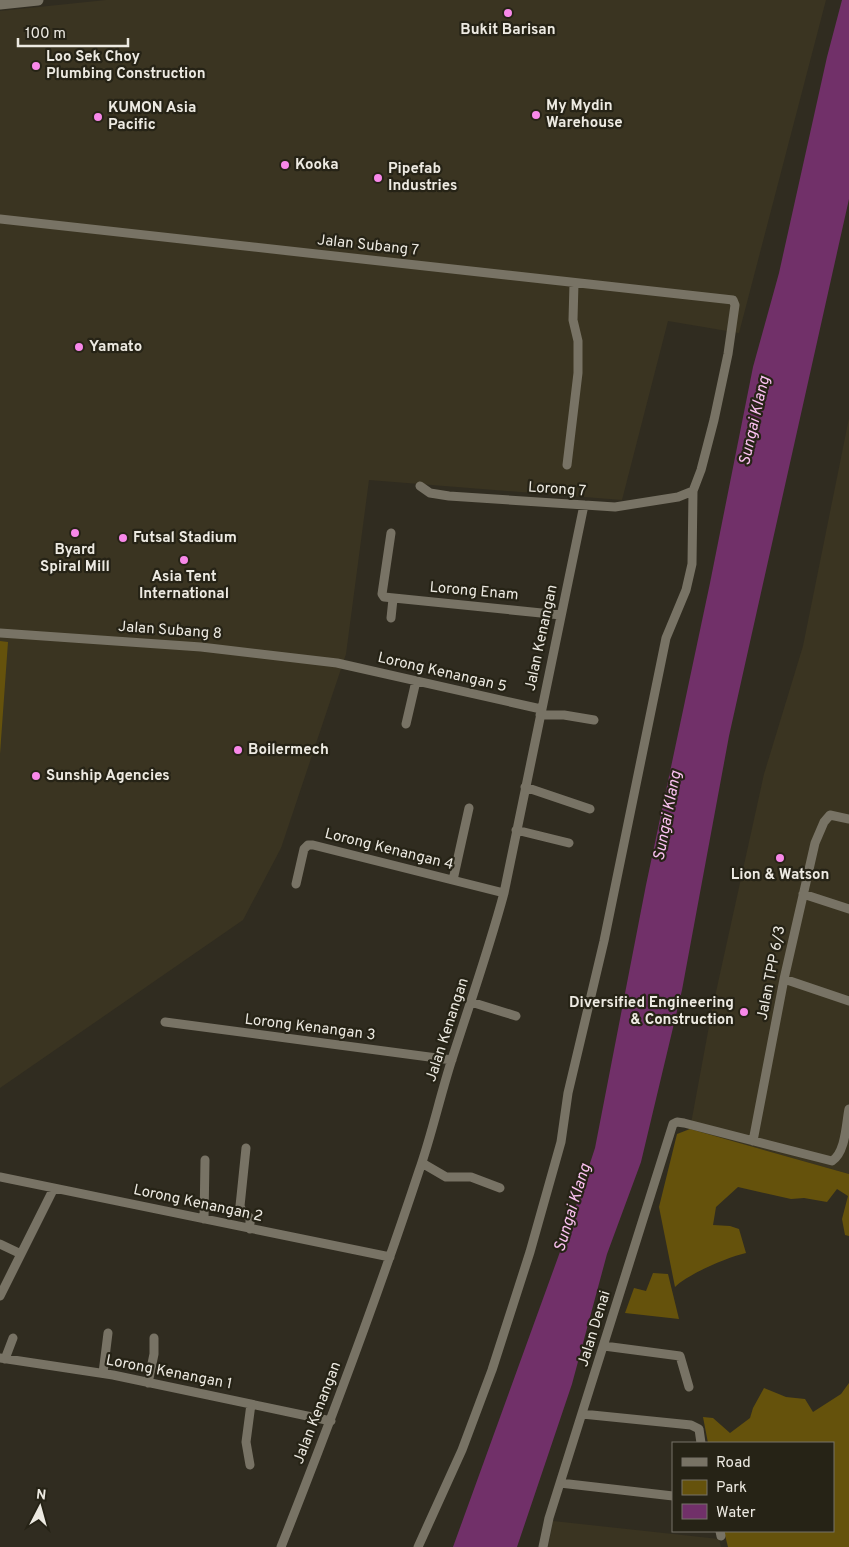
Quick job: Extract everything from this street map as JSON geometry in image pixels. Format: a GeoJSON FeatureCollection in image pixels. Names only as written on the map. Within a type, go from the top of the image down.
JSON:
{"type":"FeatureCollection","features":[{"type":"Feature","properties":{"kind":"street"},"geometry":{"type":"LineString","coordinates":[[0,4],[38,0]]}},
{"type":"Feature","properties":{"kind":"street","name":"Jalan Subang 7"},"geometry":{"type":"LineString","coordinates":[[0,219],[732,300],[735,312],[728,354],[709,439],[693,491]]}},
{"type":"Feature","properties":{"kind":"street"},"geometry":{"type":"LineString","coordinates":[[567,465],[578,373],[578,341],[573,320],[574,283]]}},
{"type":"Feature","properties":{"kind":"street","name":"Lorong 7"},"geometry":{"type":"LineString","coordinates":[[420,486],[430,493],[449,496],[626,506],[678,497],[693,491]]}},
{"type":"Feature","properties":{"kind":"street"},"geometry":{"type":"LineString","coordinates":[[418,1547],[462,1450],[492,1370],[530,1252],[561,1142],[568,1093],[602,951],[666,638],[686,590],[692,564],[693,491]]}},
{"type":"Feature","properties":{"kind":"street","name":"Jalan Kenangan"},"geometry":{"type":"LineString","coordinates":[[281,1547],[331,1421],[390,1257],[422,1163],[504,893],[584,505]]}},
{"type":"Feature","properties":{"kind":"street"},"geometry":{"type":"LineString","coordinates":[[391,533],[382,594],[389,598],[391,618]]}},
{"type":"Feature","properties":{"kind":"street","name":"Lorong Enam"},"geometry":{"type":"LineString","coordinates":[[389,598],[562,615]]}},
{"type":"Feature","properties":{"kind":"street","name":"Jalan Subang 8"},"geometry":{"type":"LineString","coordinates":[[0,633],[174,644],[337,663]]}},
{"type":"Feature","properties":{"kind":"street","name":"Lorong Kenangan 5"},"geometry":{"type":"LineString","coordinates":[[337,663],[540,712],[594,720]]}},
{"type":"Feature","properties":{"kind":"street"},"geometry":{"type":"LineString","coordinates":[[406,724],[416,682]]}},
{"type":"Feature","properties":{"kind":"street"},"geometry":{"type":"LineString","coordinates":[[525,788],[590,809]]}},
{"type":"Feature","properties":{"kind":"street"},"geometry":{"type":"LineString","coordinates":[[452,880],[469,808]]}},
{"type":"Feature","properties":{"kind":"street","name":"Jalan TPP 6/3"},"geometry":{"type":"LineString","coordinates":[[753,1141],[784,979],[815,843],[824,822],[830,815],[849,819]]}},
{"type":"Feature","properties":{"kind":"street"},"geometry":{"type":"LineString","coordinates":[[516,830],[569,843]]}},
{"type":"Feature","properties":{"kind":"street","name":"Lorong Kenangan 4"},"geometry":{"type":"LineString","coordinates":[[296,884],[304,849],[308,845],[313,845],[504,893]]}},
{"type":"Feature","properties":{"kind":"street"},"geometry":{"type":"LineString","coordinates":[[803,894],[849,909]]}},
{"type":"Feature","properties":{"kind":"street"},"geometry":{"type":"LineString","coordinates":[[784,979],[849,1001]]}},
{"type":"Feature","properties":{"kind":"street"},"geometry":{"type":"LineString","coordinates":[[471,1002],[516,1016]]}},
{"type":"Feature","properties":{"kind":"street","name":"Lorong Kenangan 3"},"geometry":{"type":"LineString","coordinates":[[165,1022],[452,1060]]}},
{"type":"Feature","properties":{"kind":"street"},"geometry":{"type":"LineString","coordinates":[[753,1141],[832,1161],[839,1154],[849,1108]]}},
{"type":"Feature","properties":{"kind":"street","name":"Jalan Denai"},"geometry":{"type":"LineString","coordinates":[[544,1546],[560,1483],[604,1346],[668,1132],[673,1124],[677,1122],[753,1141]]}},
{"type":"Feature","properties":{"kind":"street"},"geometry":{"type":"LineString","coordinates":[[246,1148],[240,1206],[241,1210],[250,1218],[250,1228]]}},
{"type":"Feature","properties":{"kind":"street"},"geometry":{"type":"LineString","coordinates":[[204,1219],[205,1160]]}},
{"type":"Feature","properties":{"kind":"street"},"geometry":{"type":"LineString","coordinates":[[422,1163],[446,1177],[471,1177],[500,1188]]}},
{"type":"Feature","properties":{"kind":"street","name":"Lorong Kenangan 2"},"geometry":{"type":"LineString","coordinates":[[0,1177],[390,1257]]}},
{"type":"Feature","properties":{"kind":"street"},"geometry":{"type":"LineString","coordinates":[[0,1296],[54,1188]]}},
{"type":"Feature","properties":{"kind":"street"},"geometry":{"type":"LineString","coordinates":[[0,1244],[21,1254]]}},
{"type":"Feature","properties":{"kind":"street"},"geometry":{"type":"LineString","coordinates":[[103,1373],[108,1333]]}},
{"type":"Feature","properties":{"kind":"street"},"geometry":{"type":"LineString","coordinates":[[2,1358],[13,1338]]}},
{"type":"Feature","properties":{"kind":"street"},"geometry":{"type":"LineString","coordinates":[[148,1383],[154,1354],[154,1338]]}},
{"type":"Feature","properties":{"kind":"street"},"geometry":{"type":"LineString","coordinates":[[604,1346],[680,1356],[689,1387]]}},
{"type":"Feature","properties":{"kind":"street","name":"Lorong Kenangan 1"},"geometry":{"type":"LineString","coordinates":[[2,1358],[103,1373],[331,1421]]}},
{"type":"Feature","properties":{"kind":"street"},"geometry":{"type":"LineString","coordinates":[[250,1465],[246,1442],[251,1404]]}},
{"type":"Feature","properties":{"kind":"street"},"geometry":{"type":"LineString","coordinates":[[582,1414],[691,1425],[698,1429],[701,1442]]}},
{"type":"Feature","properties":{"kind":"street"},"geometry":{"type":"LineString","coordinates":[[560,1483],[672,1496]]}},
{"type":"Feature","properties":{"kind":"shaded area"},"geometry":{"type":"Polygon","coordinates":[[[106,0],[826,0],[739,333],[668,321],[622,500],[369,480],[346,654],[281,848],[243,920],[0,1088],[0,11],[106,0]]]}},
{"type":"Feature","properties":{"kind":"shaded area"},"geometry":{"type":"Polygon","coordinates":[[[849,418],[849,1174],[690,1129],[712,1010],[764,774],[803,646],[849,418]]]}},
{"type":"Feature","properties":{"kind":"shaded area"},"geometry":{"type":"Polygon","coordinates":[[[553,1521],[719,1539],[721,1547],[548,1547],[553,1521]]]}},
{"type":"Feature","properties":{"kind":"green space"},"geometry":{"type":"Polygon","coordinates":[[[0,641],[8,642],[0,754],[0,641]]]}},
{"type":"Feature","properties":{"kind":"green space"},"geometry":{"type":"Polygon","coordinates":[[[690,1129],[849,1174],[849,1236],[845,1235],[842,1219],[848,1196],[837,1189],[827,1202],[804,1198],[791,1199],[738,1187],[716,1207],[713,1225],[730,1226],[739,1229],[746,1253],[709,1267],[689,1277],[675,1287],[659,1207],[677,1134],[690,1129]]]}},
{"type":"Feature","properties":{"kind":"green space"},"geometry":{"type":"Polygon","coordinates":[[[653,1273],[668,1274],[679,1319],[625,1313],[634,1288],[646,1291],[653,1273]]]}},
{"type":"Feature","properties":{"kind":"green space"},"geometry":{"type":"Polygon","coordinates":[[[849,1383],[849,1547],[728,1547],[724,1532],[834,1532],[834,1442],[708,1442],[703,1417],[713,1418],[730,1433],[750,1418],[753,1408],[764,1388],[786,1397],[805,1399],[813,1412],[841,1394],[849,1383]]]}},
{"type":"Feature","properties":{"kind":"water","name":"Sungai Klang"},"geometry":{"type":"Polygon","coordinates":[[[842,0],[849,0],[849,199],[729,736],[682,990],[641,1162],[607,1254],[572,1384],[517,1547],[453,1547],[569,1227],[595,1148],[646,885],[710,583],[753,367],[779,273],[827,57],[842,0]]]}},
{"type":"Feature","properties":{"kind":"place","name":"Bukit Barisan"},"geometry":{"type":"Point","coordinates":[508,13]}},
{"type":"Feature","properties":{"kind":"place","name":"Loo Sek Choy Plumbing Construction"},"geometry":{"type":"Point","coordinates":[36,66]}},
{"type":"Feature","properties":{"kind":"place","name":"My Mydin Warehouse"},"geometry":{"type":"Point","coordinates":[536,115]}},
{"type":"Feature","properties":{"kind":"place","name":"KUMON Asia Pacific"},"geometry":{"type":"Point","coordinates":[98,117]}},
{"type":"Feature","properties":{"kind":"place","name":"Kooka"},"geometry":{"type":"Point","coordinates":[285,165]}},
{"type":"Feature","properties":{"kind":"place","name":"Pipefab Industries"},"geometry":{"type":"Point","coordinates":[378,178]}},
{"type":"Feature","properties":{"kind":"place","name":"Yamato"},"geometry":{"type":"Point","coordinates":[79,347]}},
{"type":"Feature","properties":{"kind":"place","name":"Byard Spiral Mill"},"geometry":{"type":"Point","coordinates":[75,533]}},
{"type":"Feature","properties":{"kind":"place","name":"Futsal Stadium"},"geometry":{"type":"Point","coordinates":[123,538]}},
{"type":"Feature","properties":{"kind":"place","name":"Asia Tent International"},"geometry":{"type":"Point","coordinates":[184,560]}},
{"type":"Feature","properties":{"kind":"place","name":"Boilermech"},"geometry":{"type":"Point","coordinates":[238,750]}},
{"type":"Feature","properties":{"kind":"place","name":"Sunship Agencies"},"geometry":{"type":"Point","coordinates":[36,776]}},
{"type":"Feature","properties":{"kind":"place","name":"Lion & Watson"},"geometry":{"type":"Point","coordinates":[780,858]}},
{"type":"Feature","properties":{"kind":"place","name":"Diversified Engineering & Construction"},"geometry":{"type":"Point","coordinates":[744,1012]}}]}
